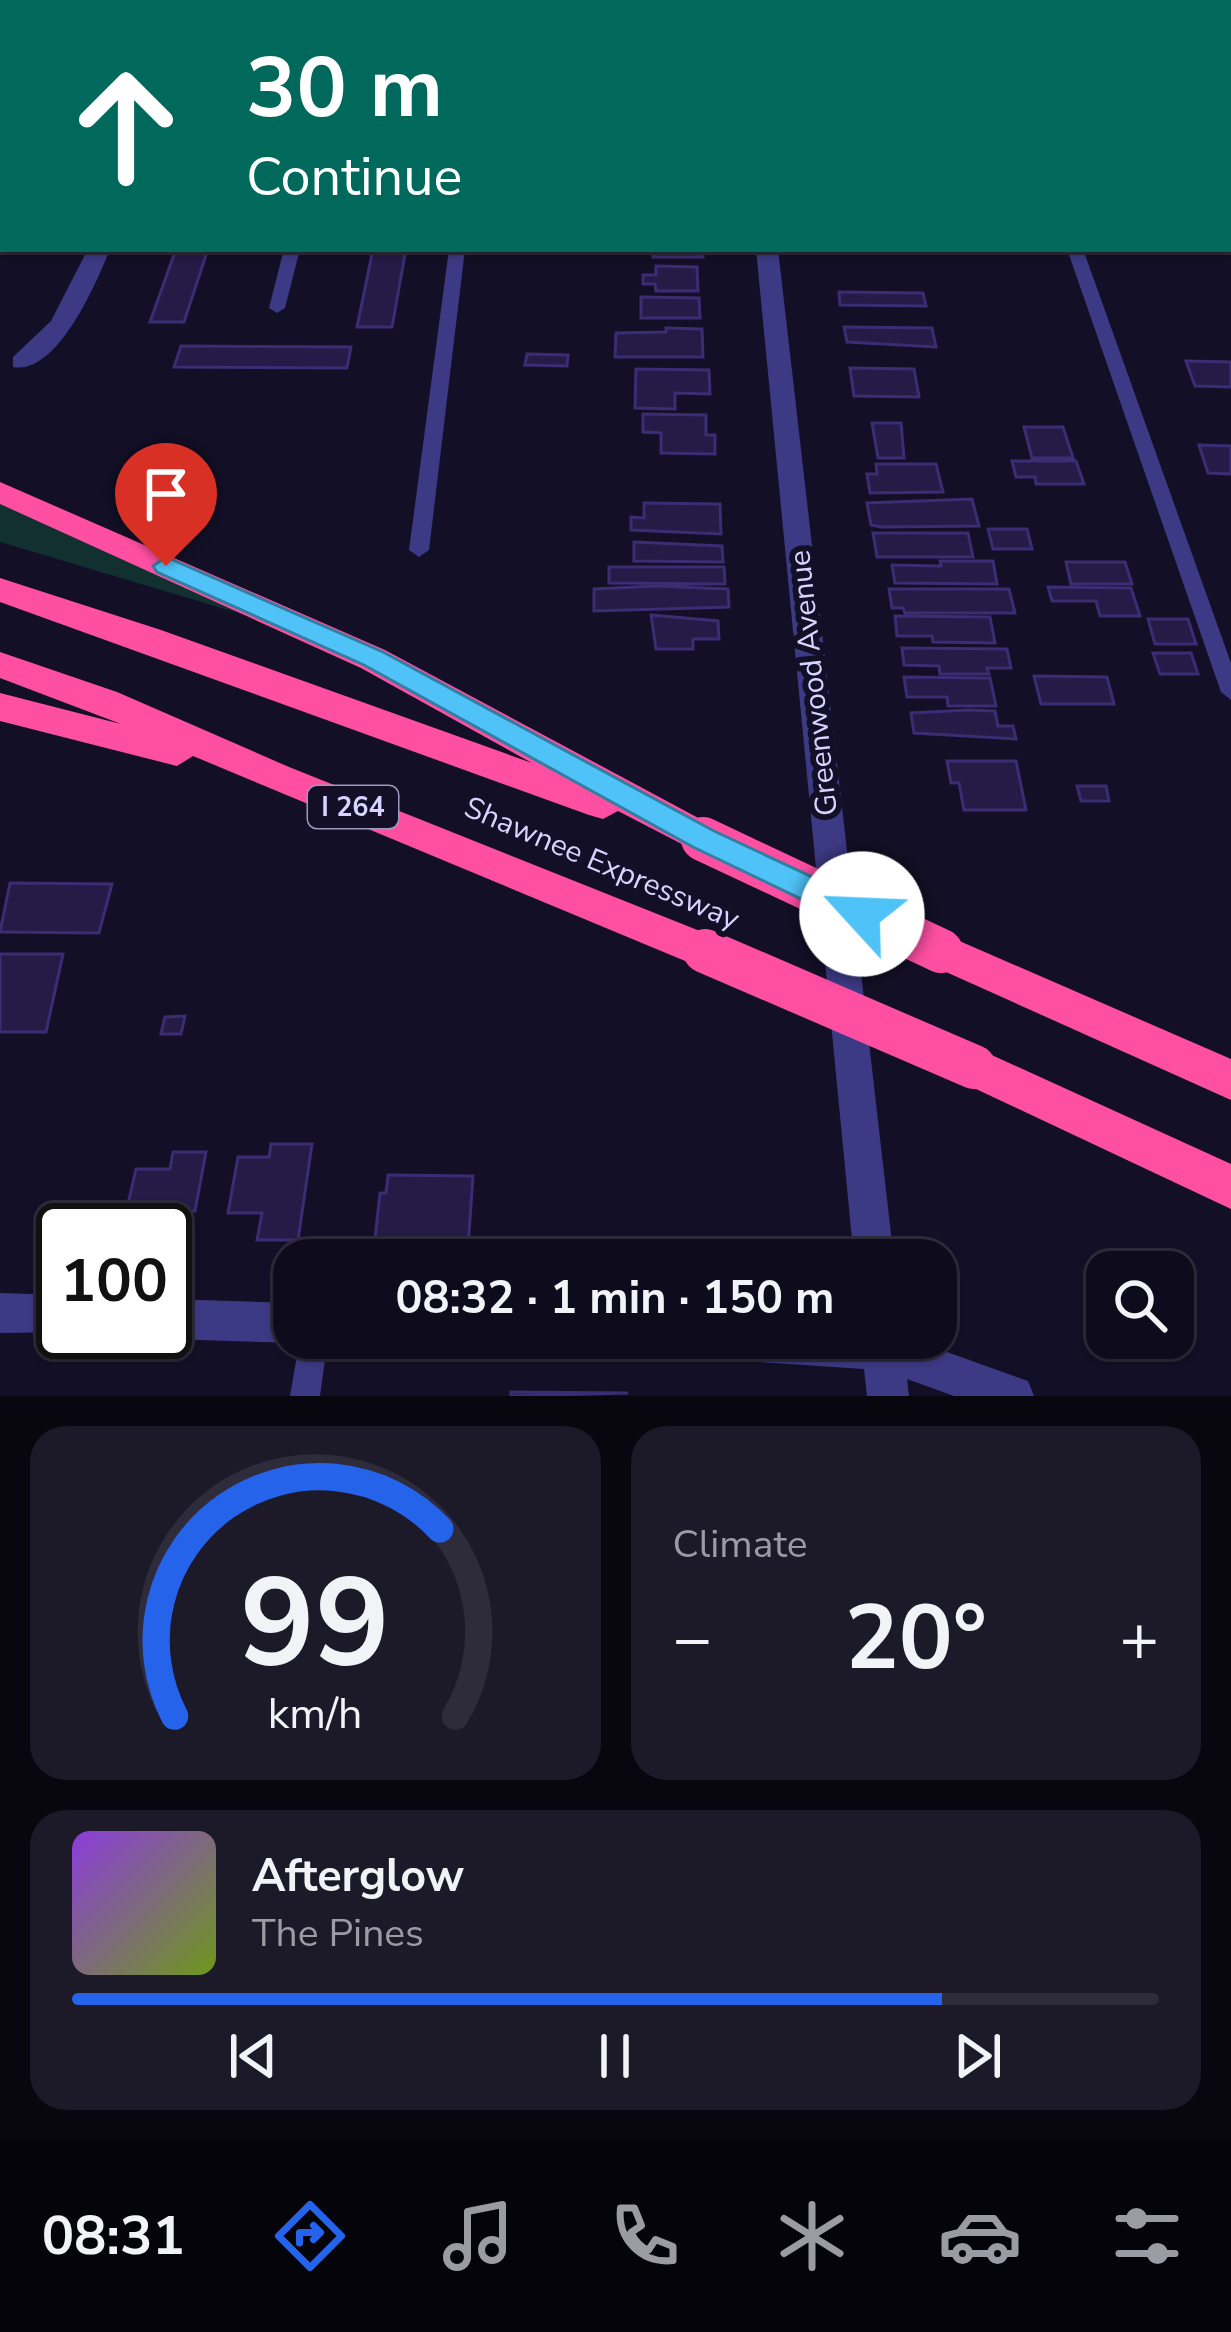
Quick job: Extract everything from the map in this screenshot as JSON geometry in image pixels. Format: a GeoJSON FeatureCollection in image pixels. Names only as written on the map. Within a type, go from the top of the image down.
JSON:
{"type":"FeatureCollection","features":[{"type":"Feature","properties":{"kind":"highway"},"geometry":{"type":"LineString","coordinates":[[0,492],[374,658],[703,839]]}},
{"type":"Feature","properties":{"kind":"highway","name":"Shawnee Expressway"},"geometry":{"type":"LineString","coordinates":[[0,590],[703,839],[1231,1080]]}},
{"type":"Feature","properties":{"kind":"highway","name":"Shawnee Expressway"},"geometry":{"type":"LineString","coordinates":[[0,665],[104,700],[277,777],[705,951],[974,1067],[1231,1186]]}},
{"type":"Feature","properties":{"kind":"highway"},"geometry":{"type":"LineString","coordinates":[[0,707],[277,777]]}},
{"type":"Feature","properties":{"kind":"street"},"geometry":{"type":"LineString","coordinates":[[22,362],[57,332],[71,312],[98,252]]}},
{"type":"Feature","properties":{"kind":"street","name":"Greenwood Avenue"},"geometry":{"type":"LineString","coordinates":[[767,252],[872,1239]]}},
{"type":"Feature","properties":{"kind":"street"},"geometry":{"type":"LineString","coordinates":[[0,1313],[36,1314]]}},
{"type":"Feature","properties":{"kind":"street"},"geometry":{"type":"LineString","coordinates":[[192,1320],[273,1322]]}},
{"type":"Feature","properties":{"kind":"street"},"geometry":{"type":"LineString","coordinates":[[884,1359],[888,1396]]}},
{"type":"Feature","properties":{"kind":"street"},"geometry":{"type":"LineString","coordinates":[[920,1359],[1013,1396]]}},
{"type":"Feature","properties":{"kind":"lane"},"geometry":{"type":"LineString","coordinates":[[277,308],[291,252]]}},
{"type":"Feature","properties":{"kind":"lane"},"geometry":{"type":"LineString","coordinates":[[419,550],[458,252]]}},
{"type":"Feature","properties":{"kind":"lane"},"geometry":{"type":"LineString","coordinates":[[1076,252],[1231,692]]}},
{"type":"Feature","properties":{"kind":"lane"},"geometry":{"type":"LineString","coordinates":[[305,1396],[311,1359]]}},
{"type":"Feature","properties":{"kind":"green space"},"geometry":{"type":"Polygon","coordinates":[[[0,504],[239,607],[235,612],[0,542],[0,504]]]}},
{"type":"Feature","properties":{"kind":"building"},"geometry":{"type":"Polygon","coordinates":[[[175,252],[207,252],[184,322],[150,322],[175,252]]]}},
{"type":"Feature","properties":{"kind":"building"},"geometry":{"type":"Polygon","coordinates":[[[372,252],[405,252],[392,327],[357,327],[372,252]]]}},
{"type":"Feature","properties":{"kind":"building"},"geometry":{"type":"Polygon","coordinates":[[[653,252],[703,252],[703,257],[653,257],[653,252]]]}},
{"type":"Feature","properties":{"kind":"building"},"geometry":{"type":"Polygon","coordinates":[[[656,266],[697,267],[698,291],[656,291],[655,284],[643,284],[643,275],[656,275],[656,266]]]}},
{"type":"Feature","properties":{"kind":"building"},"geometry":{"type":"Polygon","coordinates":[[[839,292],[923,293],[926,306],[840,305],[839,292]]]}},
{"type":"Feature","properties":{"kind":"building"},"geometry":{"type":"Polygon","coordinates":[[[641,297],[699,298],[700,318],[641,318],[641,297]]]}},
{"type":"Feature","properties":{"kind":"building"},"geometry":{"type":"Polygon","coordinates":[[[844,327],[932,328],[936,347],[847,342],[844,327]]]}},
{"type":"Feature","properties":{"kind":"building"},"geometry":{"type":"Polygon","coordinates":[[[666,328],[702,329],[703,357],[615,357],[616,333],[666,332],[666,328]]]}},
{"type":"Feature","properties":{"kind":"building"},"geometry":{"type":"Polygon","coordinates":[[[181,346],[351,347],[347,368],[174,367],[181,346]]]}},
{"type":"Feature","properties":{"kind":"building"},"geometry":{"type":"Polygon","coordinates":[[[527,354],[568,355],[567,366],[525,365],[527,354]]]}},
{"type":"Feature","properties":{"kind":"building"},"geometry":{"type":"Polygon","coordinates":[[[1186,361],[1231,362],[1231,387],[1195,386],[1186,361]]]}},
{"type":"Feature","properties":{"kind":"building"},"geometry":{"type":"Polygon","coordinates":[[[850,368],[914,369],[919,397],[854,396],[850,368]]]}},
{"type":"Feature","properties":{"kind":"building"},"geometry":{"type":"Polygon","coordinates":[[[636,369],[709,370],[710,394],[675,393],[675,409],[635,408],[636,369]]]}},
{"type":"Feature","properties":{"kind":"building"},"geometry":{"type":"Polygon","coordinates":[[[643,414],[706,415],[706,435],[715,435],[715,454],[661,453],[661,433],[643,432],[643,414]]]}},
{"type":"Feature","properties":{"kind":"building"},"geometry":{"type":"Polygon","coordinates":[[[872,423],[901,423],[904,458],[878,458],[872,423]]]}},
{"type":"Feature","properties":{"kind":"building"},"geometry":{"type":"Polygon","coordinates":[[[1024,427],[1063,427],[1073,458],[1032,458],[1024,427]]]}},
{"type":"Feature","properties":{"kind":"building"},"geometry":{"type":"Polygon","coordinates":[[[1199,445],[1231,446],[1231,474],[1208,473],[1199,445]]]}},
{"type":"Feature","properties":{"kind":"building"},"geometry":{"type":"Polygon","coordinates":[[[1012,461],[1076,461],[1084,484],[1036,484],[1035,477],[1016,477],[1012,461]]]}},
{"type":"Feature","properties":{"kind":"building"},"geometry":{"type":"Polygon","coordinates":[[[876,464],[936,464],[943,492],[870,493],[867,474],[877,474],[876,464]]]}},
{"type":"Feature","properties":{"kind":"building"},"geometry":{"type":"Polygon","coordinates":[[[972,499],[979,526],[871,525],[867,503],[972,499]]]}},
{"type":"Feature","properties":{"kind":"building"},"geometry":{"type":"Polygon","coordinates":[[[644,503],[720,504],[721,534],[631,530],[631,517],[644,518],[644,503]]]}},
{"type":"Feature","properties":{"kind":"building"},"geometry":{"type":"Polygon","coordinates":[[[988,529],[1027,529],[1032,549],[993,549],[988,529]]]}},
{"type":"Feature","properties":{"kind":"building"},"geometry":{"type":"Polygon","coordinates":[[[873,533],[968,533],[973,557],[877,557],[873,533]]]}},
{"type":"Feature","properties":{"kind":"building"},"geometry":{"type":"Polygon","coordinates":[[[634,542],[722,546],[723,562],[634,561],[634,542]]]}},
{"type":"Feature","properties":{"kind":"building"},"geometry":{"type":"Polygon","coordinates":[[[940,561],[993,561],[997,584],[895,583],[892,565],[941,566],[940,561]]]}},
{"type":"Feature","properties":{"kind":"building"},"geometry":{"type":"Polygon","coordinates":[[[1066,562],[1125,562],[1132,584],[1071,584],[1066,562]]]}},
{"type":"Feature","properties":{"kind":"building"},"geometry":{"type":"Polygon","coordinates":[[[609,567],[724,567],[725,584],[609,583],[609,567]]]}},
{"type":"Feature","properties":{"kind":"building"},"geometry":{"type":"Polygon","coordinates":[[[1048,587],[1131,588],[1140,616],[1100,616],[1096,601],[1052,601],[1048,587]]]}},
{"type":"Feature","properties":{"kind":"building"},"geometry":{"type":"Polygon","coordinates":[[[594,589],[728,589],[729,607],[594,611],[594,589]]]}},
{"type":"Feature","properties":{"kind":"building"},"geometry":{"type":"Polygon","coordinates":[[[889,589],[1009,589],[1015,613],[905,613],[903,608],[892,608],[889,589]]]}},
{"type":"Feature","properties":{"kind":"building"},"geometry":{"type":"Polygon","coordinates":[[[651,615],[718,621],[719,639],[693,639],[693,649],[656,649],[651,615]]]}},
{"type":"Feature","properties":{"kind":"building"},"geometry":{"type":"Polygon","coordinates":[[[895,616],[990,617],[995,643],[897,636],[895,616]]]}},
{"type":"Feature","properties":{"kind":"building"},"geometry":{"type":"Polygon","coordinates":[[[1148,619],[1188,619],[1196,644],[1155,644],[1148,619]]]}},
{"type":"Feature","properties":{"kind":"building"},"geometry":{"type":"Polygon","coordinates":[[[902,648],[1007,649],[1011,668],[987,668],[989,674],[940,674],[939,666],[904,665],[902,648]]]}},
{"type":"Feature","properties":{"kind":"building"},"geometry":{"type":"Polygon","coordinates":[[[1153,653],[1191,653],[1198,674],[1160,674],[1153,653]]]}},
{"type":"Feature","properties":{"kind":"building"},"geometry":{"type":"Polygon","coordinates":[[[1034,676],[1107,677],[1114,704],[1041,704],[1034,676]]]}},
{"type":"Feature","properties":{"kind":"building"},"geometry":{"type":"Polygon","coordinates":[[[904,677],[990,678],[996,706],[948,706],[947,697],[907,697],[904,677]]]}},
{"type":"Feature","properties":{"kind":"building"},"geometry":{"type":"Polygon","coordinates":[[[995,711],[998,726],[1013,726],[1016,739],[914,733],[911,713],[995,711]]]}},
{"type":"Feature","properties":{"kind":"building"},"geometry":{"type":"Polygon","coordinates":[[[947,761],[1016,761],[1026,810],[964,810],[959,783],[951,783],[947,761]]]}},
{"type":"Feature","properties":{"kind":"building"},"geometry":{"type":"Polygon","coordinates":[[[1077,786],[1106,786],[1109,801],[1081,801],[1077,786]]]}},
{"type":"Feature","properties":{"kind":"building"},"geometry":{"type":"Polygon","coordinates":[[[10,883],[112,884],[99,933],[0,932],[10,883]]]}},
{"type":"Feature","properties":{"kind":"building"},"geometry":{"type":"Polygon","coordinates":[[[0,954],[63,954],[46,1032],[0,1032],[0,954]]]}},
{"type":"Feature","properties":{"kind":"building"},"geometry":{"type":"Polygon","coordinates":[[[185,1016],[181,1034],[161,1034],[165,1017],[185,1016]]]}},
{"type":"Feature","properties":{"kind":"building"},"geometry":{"type":"Polygon","coordinates":[[[271,1144],[312,1144],[298,1239],[257,1240],[262,1213],[228,1213],[238,1157],[269,1157],[271,1144]]]}},
{"type":"Feature","properties":{"kind":"building"},"geometry":{"type":"Polygon","coordinates":[[[173,1152],[206,1152],[195,1211],[192,1203],[128,1203],[136,1169],[170,1169],[173,1152]]]}},
{"type":"Feature","properties":{"kind":"building"},"geometry":{"type":"Polygon","coordinates":[[[388,1175],[473,1176],[469,1239],[375,1239],[380,1193],[386,1193],[388,1175]]]}},
{"type":"Feature","properties":{"kind":"building"},"geometry":{"type":"Polygon","coordinates":[[[511,1392],[628,1393],[511,1396],[511,1392]]]}},
{"type":"Feature","properties":{"kind":"route"},"geometry":{"type":"LineString","coordinates":[[166,566],[374,658],[703,839],[862,914]]}}]}
